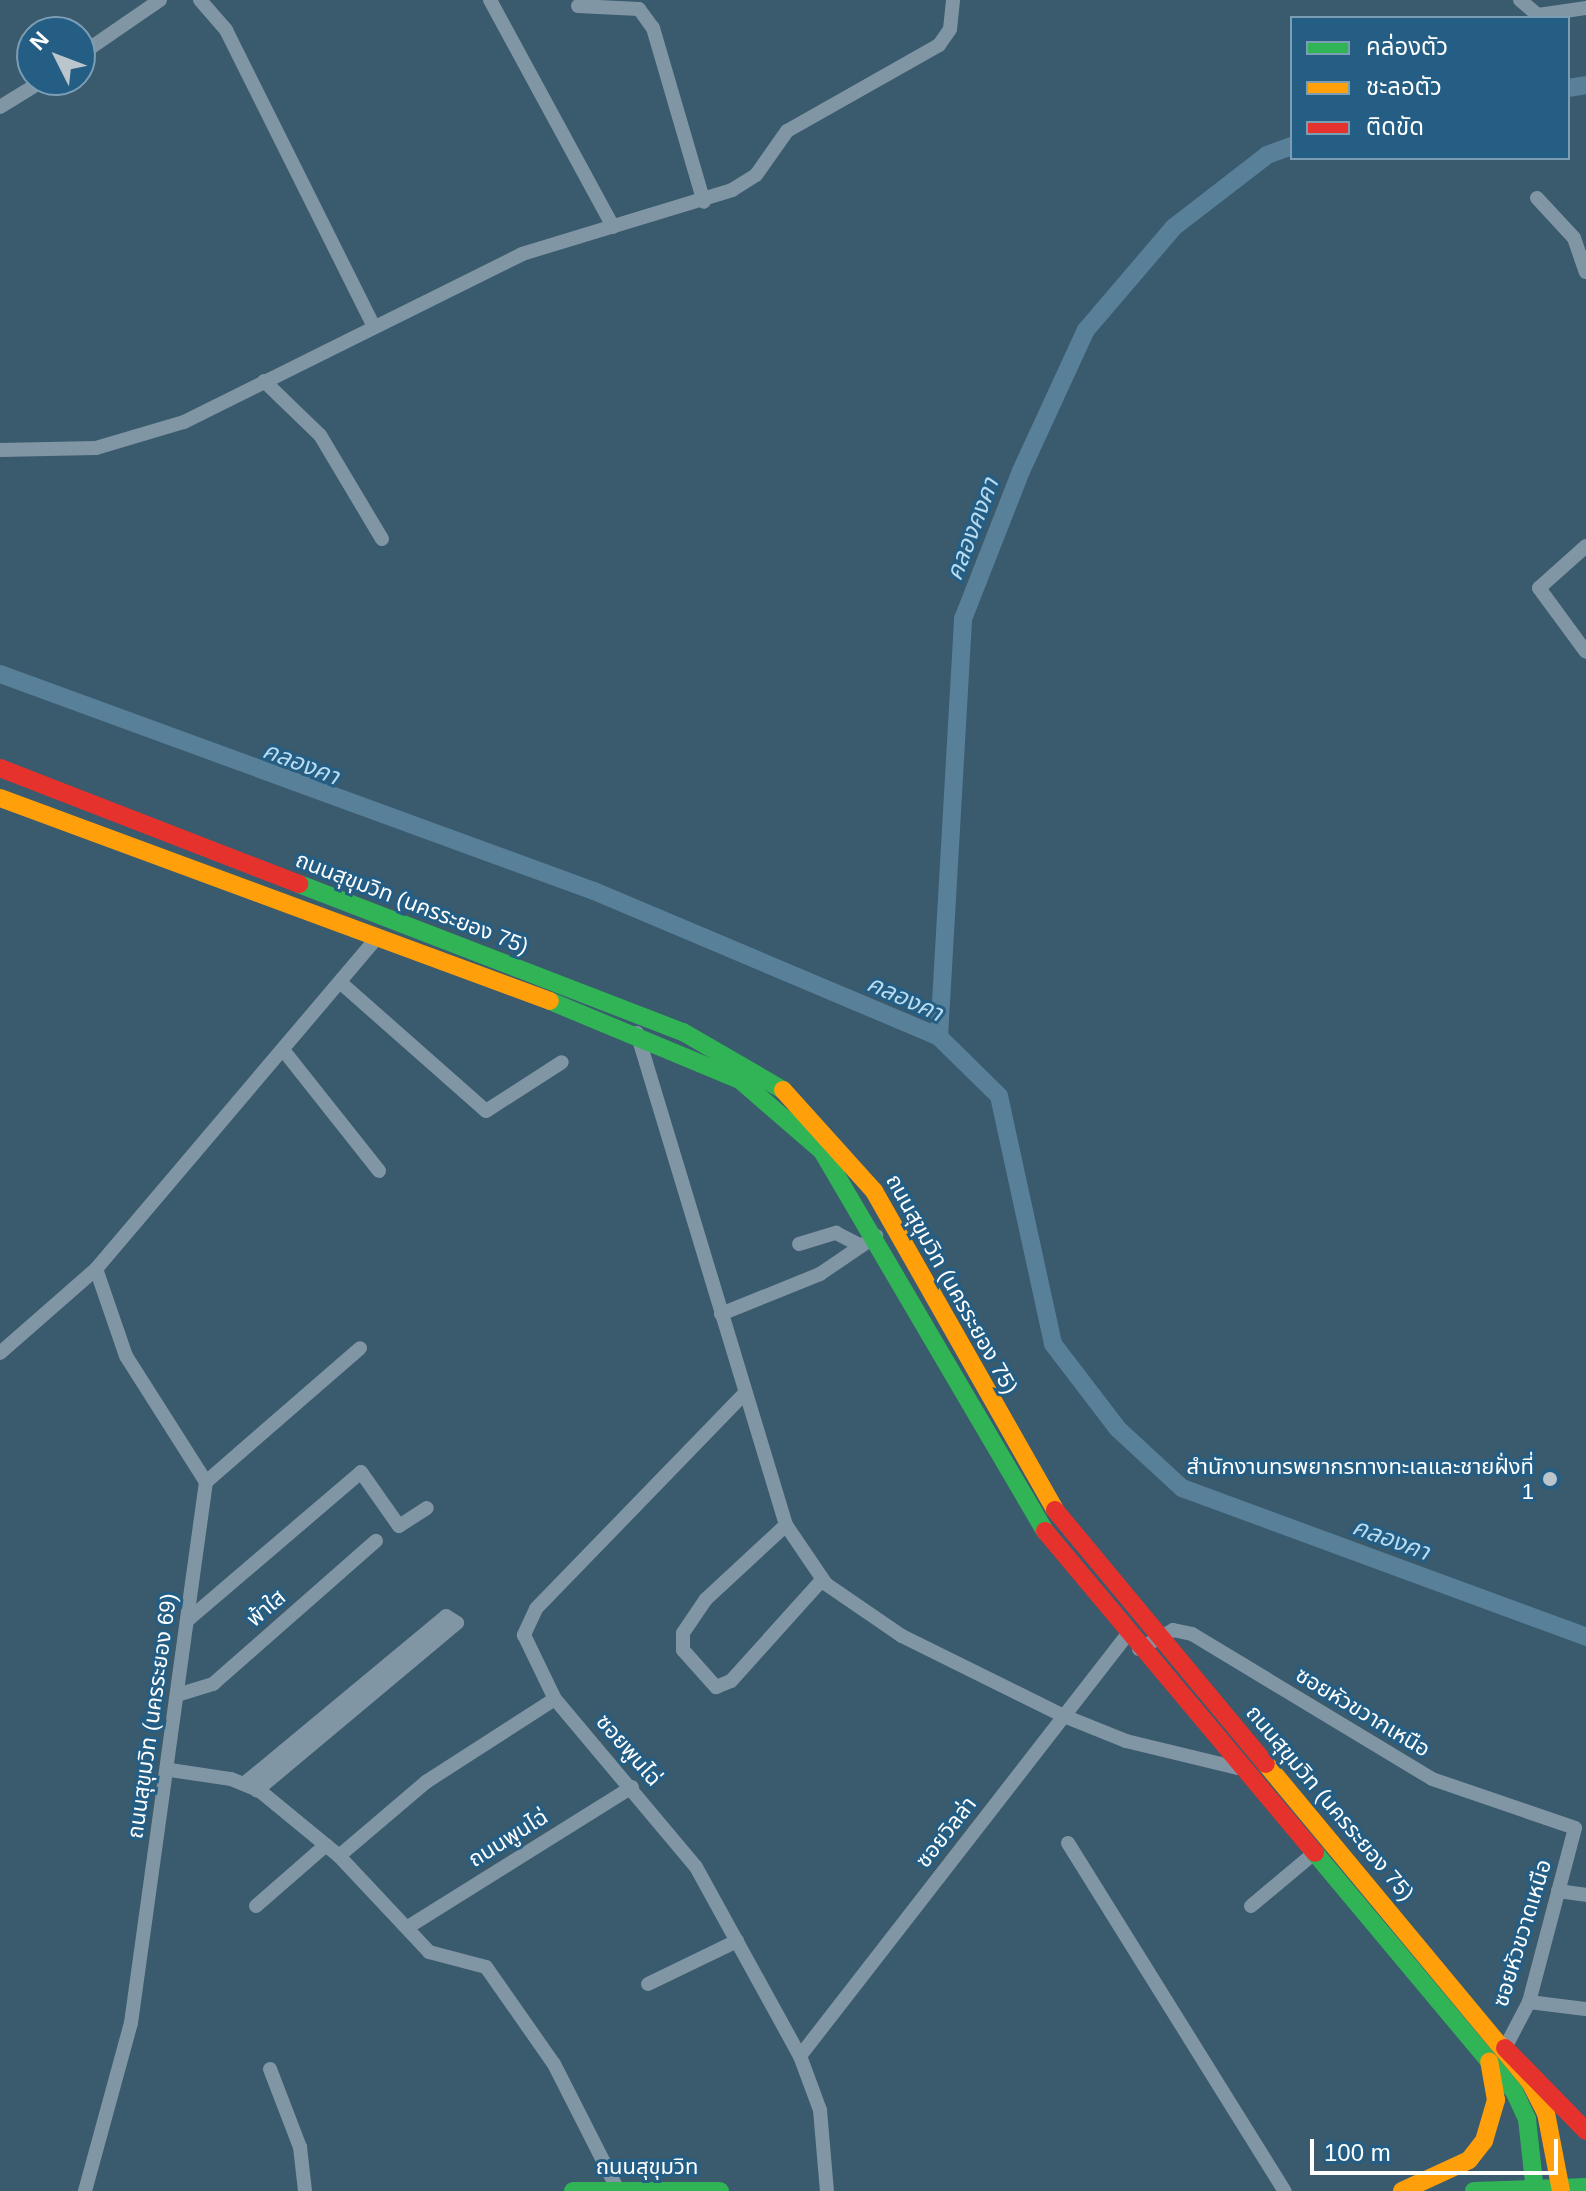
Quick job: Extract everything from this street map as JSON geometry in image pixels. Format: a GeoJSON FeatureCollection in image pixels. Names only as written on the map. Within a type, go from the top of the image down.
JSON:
{"type":"FeatureCollection","features":[{"type":"Feature","properties":{"kind":"street"},"geometry":{"type":"LineString","coordinates":[[96,44],[160,0]]}},
{"type":"Feature","properties":{"kind":"street"},"geometry":{"type":"LineString","coordinates":[[200,0],[226,30],[372,323]]}},
{"type":"Feature","properties":{"kind":"street"},"geometry":{"type":"LineString","coordinates":[[490,0],[613,227]]}},
{"type":"Feature","properties":{"kind":"street"},"geometry":{"type":"LineString","coordinates":[[0,450],[120,444],[264,381],[372,323],[522,254],[704,202],[756,175],[787,131],[939,45],[950,29],[953,0]]}},
{"type":"Feature","properties":{"kind":"street"},"geometry":{"type":"LineString","coordinates":[[1520,0],[1538,15],[1586,8]]}},
{"type":"Feature","properties":{"kind":"street"},"geometry":{"type":"LineString","coordinates":[[578,6],[639,9],[653,28],[704,202]]}},
{"type":"Feature","properties":{"kind":"street"},"geometry":{"type":"LineString","coordinates":[[0,107],[18,96]]}},
{"type":"Feature","properties":{"kind":"street"},"geometry":{"type":"LineString","coordinates":[[1537,198],[1574,238],[1586,272]]}},
{"type":"Feature","properties":{"kind":"street"},"geometry":{"type":"LineString","coordinates":[[264,381],[320,435],[382,539]]}},
{"type":"Feature","properties":{"kind":"street"},"geometry":{"type":"LineString","coordinates":[[1586,546],[1539,588],[1586,652]]}},
{"type":"Feature","properties":{"kind":"street","name":"ถนนสุขุมวิท (นครระยอง 75)"},"geometry":{"type":"LineString","coordinates":[[0,768],[683,1032],[793,1096],[874,1191],[1048,1501],[1157,1636],[1505,2048],[1546,2113],[1560,2189]]}},
{"type":"Feature","properties":{"kind":"street","name":"ถนนสุขุมวิท (นครระยอง 75)"},"geometry":{"type":"LineString","coordinates":[[0,798],[637,1033],[740,1080],[779,1109],[822,1151],[869,1241],[994,1457],[1133,1642],[1489,2062],[1527,2119],[1535,2189]]}},
{"type":"Feature","properties":{"kind":"street"},"geometry":{"type":"LineString","coordinates":[[0,1353],[96,1269],[376,939]]}},
{"type":"Feature","properties":{"kind":"street"},"geometry":{"type":"LineString","coordinates":[[341,983],[486,1111],[562,1062]]}},
{"type":"Feature","properties":{"kind":"street"},"geometry":{"type":"LineString","coordinates":[[637,1033],[786,1525],[822,1580],[902,1636],[1064,1716],[1126,1741],[1238,1768]]}},
{"type":"Feature","properties":{"kind":"street"},"geometry":{"type":"LineString","coordinates":[[284,1051],[379,1171]]}},
{"type":"Feature","properties":{"kind":"street"},"geometry":{"type":"LineString","coordinates":[[799,1244],[836,1233],[869,1241]]}},
{"type":"Feature","properties":{"kind":"street"},"geometry":{"type":"LineString","coordinates":[[721,1314],[820,1274],[869,1241]]}},
{"type":"Feature","properties":{"kind":"street"},"geometry":{"type":"LineString","coordinates":[[96,1269],[126,1356],[206,1482],[360,1348]]}},
{"type":"Feature","properties":{"kind":"street","name":"ซอยพูนไฉ่"},"geometry":{"type":"LineString","coordinates":[[744,1394],[531,1614],[526,1641],[555,1699],[632,1787],[696,1867],[800,2056],[820,2110],[827,2191]]}},
{"type":"Feature","properties":{"kind":"street"},"geometry":{"type":"LineString","coordinates":[[189,1619],[361,1472],[399,1526],[427,1508]]}},
{"type":"Feature","properties":{"kind":"street","name":"ถนนสุขุมวิท (นครระยอง 69)"},"geometry":{"type":"LineString","coordinates":[[85,2191],[131,2023],[170,1770],[206,1482]]}},
{"type":"Feature","properties":{"kind":"street"},"geometry":{"type":"LineString","coordinates":[[786,1525],[706,1599],[683,1633],[683,1650],[716,1687],[731,1681],[822,1580]]}},
{"type":"Feature","properties":{"kind":"street","name":"พ้าใส"},"geometry":{"type":"LineString","coordinates":[[177,1695],[213,1684],[376,1541]]}},
{"type":"Feature","properties":{"kind":"street"},"geometry":{"type":"LineString","coordinates":[[251,1786],[457,1623],[446,1616],[331,1720]]}},
{"type":"Feature","properties":{"kind":"street","name":"ซอยหัวขวากเหนือ"},"geometry":{"type":"LineString","coordinates":[[1157,1636],[1192,1634],[1432,1779],[1575,1828]]}},
{"type":"Feature","properties":{"kind":"street"},"geometry":{"type":"LineString","coordinates":[[1133,1642],[1157,1636]]}},
{"type":"Feature","properties":{"kind":"street","name":"ซอยวิลล่า"},"geometry":{"type":"LineString","coordinates":[[800,2056],[1064,1716],[1133,1642]]}},
{"type":"Feature","properties":{"kind":"street"},"geometry":{"type":"LineString","coordinates":[[339,1856],[426,1782],[555,1699]]}},
{"type":"Feature","properties":{"kind":"street"},"geometry":{"type":"LineString","coordinates":[[170,1770],[251,1786],[339,1856],[437,1957],[472,1958],[486,1967],[554,2064],[618,2190]]}},
{"type":"Feature","properties":{"kind":"street","name":"ถนนพูนไฉ่"},"geometry":{"type":"LineString","coordinates":[[408,1927],[632,1787]]}},
{"type":"Feature","properties":{"kind":"street","name":"ซอยหัวขวาดเหนือ"},"geometry":{"type":"LineString","coordinates":[[1505,2048],[1529,2002],[1575,1828]]}},
{"type":"Feature","properties":{"kind":"street"},"geometry":{"type":"LineString","coordinates":[[1068,1843],[1285,2191]]}},
{"type":"Feature","properties":{"kind":"street"},"geometry":{"type":"LineString","coordinates":[[256,1906],[326,1845]]}},
{"type":"Feature","properties":{"kind":"street"},"geometry":{"type":"LineString","coordinates":[[1251,1906],[1312,1855]]}},
{"type":"Feature","properties":{"kind":"street"},"geometry":{"type":"LineString","coordinates":[[1558,1891],[1586,1895]]}},
{"type":"Feature","properties":{"kind":"street"},"geometry":{"type":"LineString","coordinates":[[648,1984],[737,1941]]}},
{"type":"Feature","properties":{"kind":"street"},"geometry":{"type":"LineString","coordinates":[[1529,2002],[1586,2009]]}},
{"type":"Feature","properties":{"kind":"street"},"geometry":{"type":"LineString","coordinates":[[1505,2048],[1586,2131]]}},
{"type":"Feature","properties":{"kind":"street"},"geometry":{"type":"LineString","coordinates":[[1402,2191],[1469,2160],[1484,2141],[1496,2100],[1489,2062]]}},
{"type":"Feature","properties":{"kind":"street"},"geometry":{"type":"LineString","coordinates":[[270,2069],[300,2147],[305,2191]]}},
{"type":"Feature","properties":{"kind":"street"},"geometry":{"type":"LineString","coordinates":[[1474,2191],[1586,2187]]}},
{"type":"Feature","properties":{"kind":"street","name":"ถนนสุขุมวิท"},"geometry":{"type":"LineString","coordinates":[[573,2191],[720,2191]]}},
{"type":"Feature","properties":{"kind":"waterway","name":"คลองคงคา"},"geometry":{"type":"LineString","coordinates":[[1570,88],[1586,85]]}},
{"type":"Feature","properties":{"kind":"waterway","name":"คลองคงคา"},"geometry":{"type":"LineString","coordinates":[[939,1037],[963,619],[1021,471],[1086,330],[1174,227],[1267,155],[1290,147]]}},
{"type":"Feature","properties":{"kind":"waterway","name":"คลองคา"},"geometry":{"type":"LineString","coordinates":[[0,674],[594,891],[939,1037],[999,1096],[1053,1344],[1118,1429],[1182,1488],[1586,1637]]}},
{"type":"Feature","properties":{"kind":"traffic: fast"},"geometry":{"type":"LineString","coordinates":[[299,884],[683,1032],[783,1090]]}},
{"type":"Feature","properties":{"kind":"traffic: fast"},"geometry":{"type":"LineString","coordinates":[[550,1001],[740,1080],[822,1151],[1045,1531]]}},
{"type":"Feature","properties":{"kind":"traffic: fast"},"geometry":{"type":"LineString","coordinates":[[1315,1853],[1514,2091],[1527,2119],[1535,2191]]}},
{"type":"Feature","properties":{"kind":"traffic: fast"},"geometry":{"type":"LineString","coordinates":[[1474,2191],[1586,2187]]}},
{"type":"Feature","properties":{"kind":"traffic: fast"},"geometry":{"type":"LineString","coordinates":[[573,2191],[720,2191]]}},
{"type":"Feature","properties":{"kind":"traffic: slow"},"geometry":{"type":"LineString","coordinates":[[0,798],[550,1001]]}},
{"type":"Feature","properties":{"kind":"traffic: slow"},"geometry":{"type":"LineString","coordinates":[[783,1090],[874,1191],[1055,1510]]}},
{"type":"Feature","properties":{"kind":"traffic: slow"},"geometry":{"type":"LineString","coordinates":[[1266,1764],[1530,2082],[1546,2113],[1561,2191]]}},
{"type":"Feature","properties":{"kind":"traffic: slow"},"geometry":{"type":"LineString","coordinates":[[1402,2191],[1469,2160],[1484,2141],[1496,2100],[1489,2062]]}},
{"type":"Feature","properties":{"kind":"traffic: jam"},"geometry":{"type":"LineString","coordinates":[[0,768],[299,884]]}},
{"type":"Feature","properties":{"kind":"traffic: jam"},"geometry":{"type":"LineString","coordinates":[[1055,1510],[1266,1764]]}},
{"type":"Feature","properties":{"kind":"traffic: jam"},"geometry":{"type":"LineString","coordinates":[[1045,1531],[1315,1853]]}},
{"type":"Feature","properties":{"kind":"traffic: jam"},"geometry":{"type":"LineString","coordinates":[[1505,2048],[1586,2131]]}},
{"type":"Feature","properties":{"kind":"place","name":"สำนักงานทรพยากรทางทะเลและชายฝั่งที่ 1"},"geometry":{"type":"Point","coordinates":[1550,1479]}}]}
